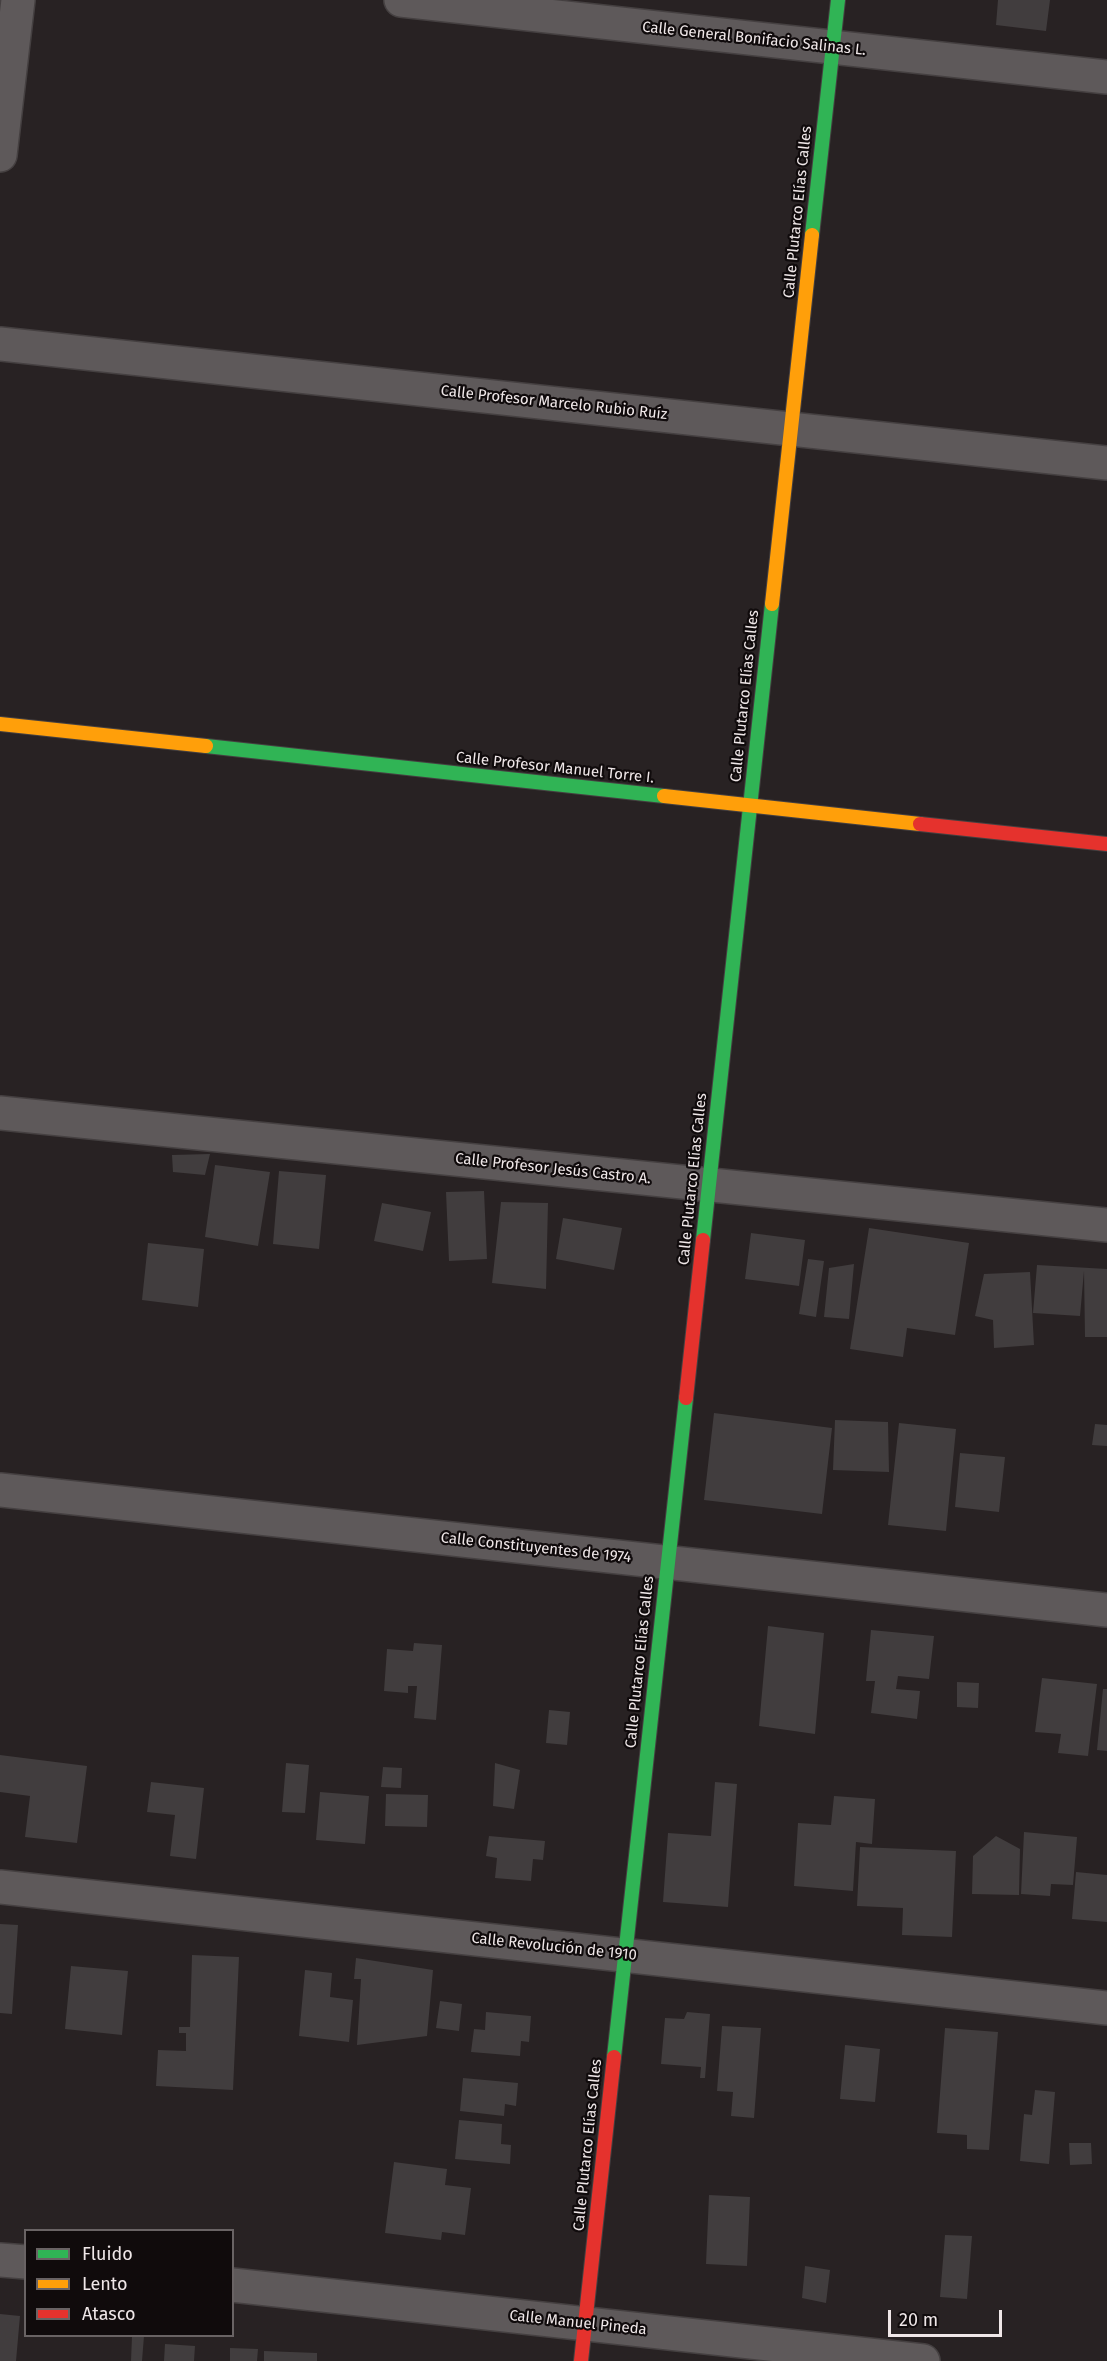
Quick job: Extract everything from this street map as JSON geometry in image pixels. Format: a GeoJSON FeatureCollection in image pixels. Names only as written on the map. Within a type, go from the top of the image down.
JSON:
{"type":"FeatureCollection","features":[{"type":"Feature","properties":{"kind":"street"},"geometry":{"type":"LineString","coordinates":[[0,155],[18,0]]}},
{"type":"Feature","properties":{"kind":"street","name":"Calle General Bonifacio Salinas L."},"geometry":{"type":"LineString","coordinates":[[401,0],[1107,77]]}},
{"type":"Feature","properties":{"kind":"street","name":"Calle Plutarco Elías Calles"},"geometry":{"type":"LineString","coordinates":[[581,2361],[838,0]]}},
{"type":"Feature","properties":{"kind":"street","name":"Calle Profesor Marcelo Rubio Ruíz"},"geometry":{"type":"LineString","coordinates":[[0,344],[1107,463]]}},
{"type":"Feature","properties":{"kind":"street","name":"Calle Profesor Manuel Torre I."},"geometry":{"type":"LineString","coordinates":[[0,724],[1107,844]]}},
{"type":"Feature","properties":{"kind":"street","name":"Calle Profesor Jesús Castro A."},"geometry":{"type":"LineString","coordinates":[[0,1113],[1107,1225]]}},
{"type":"Feature","properties":{"kind":"street","name":"Calle Constituyentes de 1974"},"geometry":{"type":"LineString","coordinates":[[0,1490],[1107,1610]]}},
{"type":"Feature","properties":{"kind":"street","name":"Calle Revolución de 1910"},"geometry":{"type":"LineString","coordinates":[[0,1887],[1107,2008]]}},
{"type":"Feature","properties":{"kind":"street"},"geometry":{"type":"LineString","coordinates":[[0,2260],[24,2262]]}},
{"type":"Feature","properties":{"kind":"street","name":"Calle Manuel Pineda"},"geometry":{"type":"LineString","coordinates":[[234,2285],[923,2361]]}},
{"type":"Feature","properties":{"kind":"building"},"geometry":{"type":"Polygon","coordinates":[[[998,0],[1050,0],[1046,31],[996,25],[998,0]]]}},
{"type":"Feature","properties":{"kind":"building"},"geometry":{"type":"Polygon","coordinates":[[[210,1154],[205,1175],[173,1172],[172,1155],[210,1154]]]}},
{"type":"Feature","properties":{"kind":"building"},"geometry":{"type":"Polygon","coordinates":[[[215,1165],[270,1172],[258,1246],[205,1237],[215,1165]]]}},
{"type":"Feature","properties":{"kind":"building"},"geometry":{"type":"Polygon","coordinates":[[[279,1171],[326,1175],[319,1249],[273,1244],[279,1171]]]}},
{"type":"Feature","properties":{"kind":"building"},"geometry":{"type":"Polygon","coordinates":[[[484,1191],[487,1259],[449,1261],[446,1192],[484,1191]]]}},
{"type":"Feature","properties":{"kind":"building"},"geometry":{"type":"Polygon","coordinates":[[[501,1202],[548,1203],[546,1289],[492,1283],[501,1202]]]}},
{"type":"Feature","properties":{"kind":"building"},"geometry":{"type":"Polygon","coordinates":[[[382,1203],[431,1212],[423,1251],[374,1241],[382,1203]]]}},
{"type":"Feature","properties":{"kind":"building"},"geometry":{"type":"Polygon","coordinates":[[[563,1218],[622,1228],[614,1270],[556,1259],[563,1218]]]}},
{"type":"Feature","properties":{"kind":"building"},"geometry":{"type":"Polygon","coordinates":[[[869,1228],[969,1243],[955,1335],[907,1328],[903,1357],[850,1349],[869,1228]]]}},
{"type":"Feature","properties":{"kind":"building"},"geometry":{"type":"Polygon","coordinates":[[[751,1233],[805,1240],[799,1286],[745,1279],[751,1233]]]}},
{"type":"Feature","properties":{"kind":"building"},"geometry":{"type":"Polygon","coordinates":[[[148,1243],[204,1249],[198,1307],[142,1300],[148,1243]]]}},
{"type":"Feature","properties":{"kind":"building"},"geometry":{"type":"Polygon","coordinates":[[[808,1259],[824,1261],[816,1317],[799,1314],[808,1259]]]}},
{"type":"Feature","properties":{"kind":"building"},"geometry":{"type":"Polygon","coordinates":[[[854,1264],[849,1319],[824,1317],[829,1268],[854,1264]]]}},
{"type":"Feature","properties":{"kind":"building"},"geometry":{"type":"Polygon","coordinates":[[[1037,1265],[1107,1269],[1107,1337],[1085,1337],[1084,1271],[1080,1316],[1033,1313],[1037,1265]]]}},
{"type":"Feature","properties":{"kind":"building"},"geometry":{"type":"Polygon","coordinates":[[[1030,1272],[1034,1345],[994,1348],[993,1320],[975,1316],[984,1274],[1030,1272]]]}},
{"type":"Feature","properties":{"kind":"building"},"geometry":{"type":"Polygon","coordinates":[[[714,1413],[832,1428],[822,1514],[704,1500],[714,1413]]]}},
{"type":"Feature","properties":{"kind":"building"},"geometry":{"type":"Polygon","coordinates":[[[835,1420],[888,1422],[889,1472],[833,1470],[835,1420]]]}},
{"type":"Feature","properties":{"kind":"building"},"geometry":{"type":"Polygon","coordinates":[[[899,1423],[956,1429],[946,1531],[888,1525],[899,1423]]]}},
{"type":"Feature","properties":{"kind":"building"},"geometry":{"type":"Polygon","coordinates":[[[1095,1424],[1107,1425],[1107,1446],[1092,1445],[1095,1424]]]}},
{"type":"Feature","properties":{"kind":"building"},"geometry":{"type":"Polygon","coordinates":[[[960,1453],[1005,1457],[999,1512],[955,1507],[960,1453]]]}},
{"type":"Feature","properties":{"kind":"building"},"geometry":{"type":"Polygon","coordinates":[[[768,1626],[824,1633],[815,1734],[759,1726],[768,1626]]]}},
{"type":"Feature","properties":{"kind":"building"},"geometry":{"type":"Polygon","coordinates":[[[871,1630],[934,1636],[929,1679],[898,1676],[896,1689],[920,1691],[917,1719],[871,1713],[875,1681],[866,1681],[871,1630]]]}},
{"type":"Feature","properties":{"kind":"building"},"geometry":{"type":"Polygon","coordinates":[[[414,1643],[442,1645],[436,1720],[414,1718],[417,1686],[408,1686],[408,1693],[384,1691],[387,1649],[413,1651],[414,1643]]]}},
{"type":"Feature","properties":{"kind":"building"},"geometry":{"type":"Polygon","coordinates":[[[1042,1678],[1097,1684],[1088,1756],[1058,1753],[1061,1734],[1035,1732],[1042,1678]]]}},
{"type":"Feature","properties":{"kind":"building"},"geometry":{"type":"Polygon","coordinates":[[[957,1682],[979,1683],[978,1708],[957,1707],[957,1682]]]}},
{"type":"Feature","properties":{"kind":"building"},"geometry":{"type":"Polygon","coordinates":[[[1103,1689],[1107,1689],[1107,1751],[1097,1750],[1103,1689]]]}},
{"type":"Feature","properties":{"kind":"building"},"geometry":{"type":"Polygon","coordinates":[[[549,1710],[570,1712],[567,1745],[546,1743],[549,1710]]]}},
{"type":"Feature","properties":{"kind":"building"},"geometry":{"type":"Polygon","coordinates":[[[0,1755],[87,1766],[77,1843],[25,1837],[30,1796],[0,1792],[0,1755]]]}},
{"type":"Feature","properties":{"kind":"building"},"geometry":{"type":"Polygon","coordinates":[[[286,1763],[309,1765],[305,1813],[282,1812],[286,1763]]]}},
{"type":"Feature","properties":{"kind":"building"},"geometry":{"type":"Polygon","coordinates":[[[495,1763],[520,1770],[514,1809],[493,1806],[495,1763]]]}},
{"type":"Feature","properties":{"kind":"building"},"geometry":{"type":"Polygon","coordinates":[[[383,1767],[402,1768],[401,1788],[381,1787],[383,1767]]]}},
{"type":"Feature","properties":{"kind":"building"},"geometry":{"type":"Polygon","coordinates":[[[151,1782],[204,1788],[196,1859],[170,1856],[175,1815],[147,1812],[151,1782]]]}},
{"type":"Feature","properties":{"kind":"building"},"geometry":{"type":"Polygon","coordinates":[[[715,1782],[737,1784],[728,1907],[663,1902],[668,1833],[711,1836],[715,1782]]]}},
{"type":"Feature","properties":{"kind":"building"},"geometry":{"type":"Polygon","coordinates":[[[320,1792],[369,1796],[365,1844],[316,1840],[320,1792]]]}},
{"type":"Feature","properties":{"kind":"building"},"geometry":{"type":"Polygon","coordinates":[[[386,1794],[428,1795],[427,1827],[385,1826],[386,1794]]]}},
{"type":"Feature","properties":{"kind":"building"},"geometry":{"type":"Polygon","coordinates":[[[834,1796],[875,1799],[872,1844],[856,1842],[853,1891],[794,1886],[798,1823],[831,1825],[834,1796]]]}},
{"type":"Feature","properties":{"kind":"building"},"geometry":{"type":"Polygon","coordinates":[[[1024,1832],[1077,1837],[1073,1885],[1051,1884],[1050,1896],[1021,1894],[1024,1832]]]}},
{"type":"Feature","properties":{"kind":"building"},"geometry":{"type":"Polygon","coordinates":[[[489,1836],[545,1841],[543,1860],[533,1859],[531,1881],[495,1878],[497,1858],[486,1856],[489,1836]]]}},
{"type":"Feature","properties":{"kind":"building"},"geometry":{"type":"Polygon","coordinates":[[[996,1836],[1020,1849],[1019,1895],[972,1894],[973,1856],[996,1836]]]}},
{"type":"Feature","properties":{"kind":"building"},"geometry":{"type":"Polygon","coordinates":[[[860,1847],[956,1851],[952,1937],[902,1935],[903,1908],[857,1906],[860,1847]]]}},
{"type":"Feature","properties":{"kind":"building"},"geometry":{"type":"Polygon","coordinates":[[[1076,1872],[1107,1875],[1107,1922],[1072,1919],[1076,1872]]]}},
{"type":"Feature","properties":{"kind":"building"},"geometry":{"type":"Polygon","coordinates":[[[0,1924],[18,1925],[12,2014],[0,2013],[0,1924]]]}},
{"type":"Feature","properties":{"kind":"building"},"geometry":{"type":"Polygon","coordinates":[[[192,1955],[239,1957],[233,2090],[156,2086],[158,2050],[186,2051],[186,2033],[179,2033],[179,2027],[190,2027],[192,1955]]]}},
{"type":"Feature","properties":{"kind":"building"},"geometry":{"type":"Polygon","coordinates":[[[356,1958],[433,1970],[427,2036],[357,2045],[361,1979],[354,1979],[356,1958]]]}},
{"type":"Feature","properties":{"kind":"building"},"geometry":{"type":"Polygon","coordinates":[[[71,1966],[128,1971],[122,2035],[65,2029],[71,1966]]]}},
{"type":"Feature","properties":{"kind":"building"},"geometry":{"type":"Polygon","coordinates":[[[305,1970],[332,1973],[330,1997],[353,2000],[349,2042],[299,2036],[305,1970]]]}},
{"type":"Feature","properties":{"kind":"building"},"geometry":{"type":"Polygon","coordinates":[[[440,2001],[462,2004],[459,2031],[436,2028],[440,2001]]]}},
{"type":"Feature","properties":{"kind":"building"},"geometry":{"type":"Polygon","coordinates":[[[486,2012],[531,2016],[529,2042],[521,2041],[520,2056],[471,2052],[474,2029],[485,2030],[486,2012]]]}},
{"type":"Feature","properties":{"kind":"building"},"geometry":{"type":"Polygon","coordinates":[[[687,2012],[710,2014],[705,2078],[700,2078],[701,2067],[661,2064],[665,2018],[684,2019],[687,2012]]]}},
{"type":"Feature","properties":{"kind":"building"},"geometry":{"type":"Polygon","coordinates":[[[722,2026],[761,2028],[754,2118],[731,2116],[733,2092],[717,2091],[722,2026]]]}},
{"type":"Feature","properties":{"kind":"building"},"geometry":{"type":"Polygon","coordinates":[[[945,2028],[998,2032],[989,2150],[967,2149],[967,2135],[937,2133],[945,2028]]]}},
{"type":"Feature","properties":{"kind":"building"},"geometry":{"type":"Polygon","coordinates":[[[845,2045],[880,2049],[875,2102],[840,2099],[845,2045]]]}},
{"type":"Feature","properties":{"kind":"building"},"geometry":{"type":"Polygon","coordinates":[[[463,2078],[518,2083],[516,2106],[505,2104],[504,2116],[460,2111],[463,2078]]]}},
{"type":"Feature","properties":{"kind":"building"},"geometry":{"type":"Polygon","coordinates":[[[1035,2090],[1055,2092],[1049,2164],[1020,2161],[1024,2114],[1032,2115],[1035,2090]]]}},
{"type":"Feature","properties":{"kind":"building"},"geometry":{"type":"Polygon","coordinates":[[[459,2120],[502,2124],[501,2144],[511,2145],[510,2164],[455,2159],[459,2120]]]}},
{"type":"Feature","properties":{"kind":"building"},"geometry":{"type":"Polygon","coordinates":[[[1069,2143],[1091,2143],[1092,2164],[1070,2165],[1069,2143]]]}},
{"type":"Feature","properties":{"kind":"building"},"geometry":{"type":"Polygon","coordinates":[[[394,2162],[447,2169],[445,2185],[471,2188],[465,2235],[442,2232],[441,2240],[385,2233],[394,2162]]]}},
{"type":"Feature","properties":{"kind":"building"},"geometry":{"type":"Polygon","coordinates":[[[709,2195],[750,2197],[747,2266],[706,2264],[709,2195]]]}},
{"type":"Feature","properties":{"kind":"building"},"geometry":{"type":"Polygon","coordinates":[[[945,2235],[972,2236],[967,2299],[940,2297],[945,2235]]]}},
{"type":"Feature","properties":{"kind":"building"},"geometry":{"type":"Polygon","coordinates":[[[805,2266],[830,2270],[826,2303],[802,2298],[805,2266]]]}},
{"type":"Feature","properties":{"kind":"building"},"geometry":{"type":"Polygon","coordinates":[[[0,2314],[20,2316],[16,2361],[0,2361],[0,2314]]]}},
{"type":"Feature","properties":{"kind":"building"},"geometry":{"type":"Polygon","coordinates":[[[132,2337],[144,2337],[142,2361],[131,2361],[132,2337]]]}},
{"type":"Feature","properties":{"kind":"building"},"geometry":{"type":"Polygon","coordinates":[[[165,2344],[195,2346],[194,2361],[164,2361],[165,2344]]]}},
{"type":"Feature","properties":{"kind":"building"},"geometry":{"type":"Polygon","coordinates":[[[230,2348],[258,2349],[257,2361],[230,2361],[230,2348]]]}},
{"type":"Feature","properties":{"kind":"building"},"geometry":{"type":"Polygon","coordinates":[[[264,2351],[317,2353],[317,2361],[264,2361],[264,2351]]]}},
{"type":"Feature","properties":{"kind":"traffic: fast"},"geometry":{"type":"LineString","coordinates":[[812,235],[838,0]]}},
{"type":"Feature","properties":{"kind":"traffic: fast"},"geometry":{"type":"LineString","coordinates":[[703,1240],[772,604]]}},
{"type":"Feature","properties":{"kind":"traffic: fast"},"geometry":{"type":"LineString","coordinates":[[206,746],[664,796]]}},
{"type":"Feature","properties":{"kind":"traffic: fast"},"geometry":{"type":"LineString","coordinates":[[614,2057],[686,1398]]}},
{"type":"Feature","properties":{"kind":"traffic: slow"},"geometry":{"type":"LineString","coordinates":[[772,604],[812,235]]}},
{"type":"Feature","properties":{"kind":"traffic: slow"},"geometry":{"type":"LineString","coordinates":[[0,724],[206,746]]}},
{"type":"Feature","properties":{"kind":"traffic: slow"},"geometry":{"type":"LineString","coordinates":[[664,796],[920,824]]}},
{"type":"Feature","properties":{"kind":"traffic: jam"},"geometry":{"type":"LineString","coordinates":[[920,824],[1107,844]]}},
{"type":"Feature","properties":{"kind":"traffic: jam"},"geometry":{"type":"LineString","coordinates":[[686,1398],[703,1240]]}},
{"type":"Feature","properties":{"kind":"traffic: jam"},"geometry":{"type":"LineString","coordinates":[[581,2361],[614,2057]]}}]}
